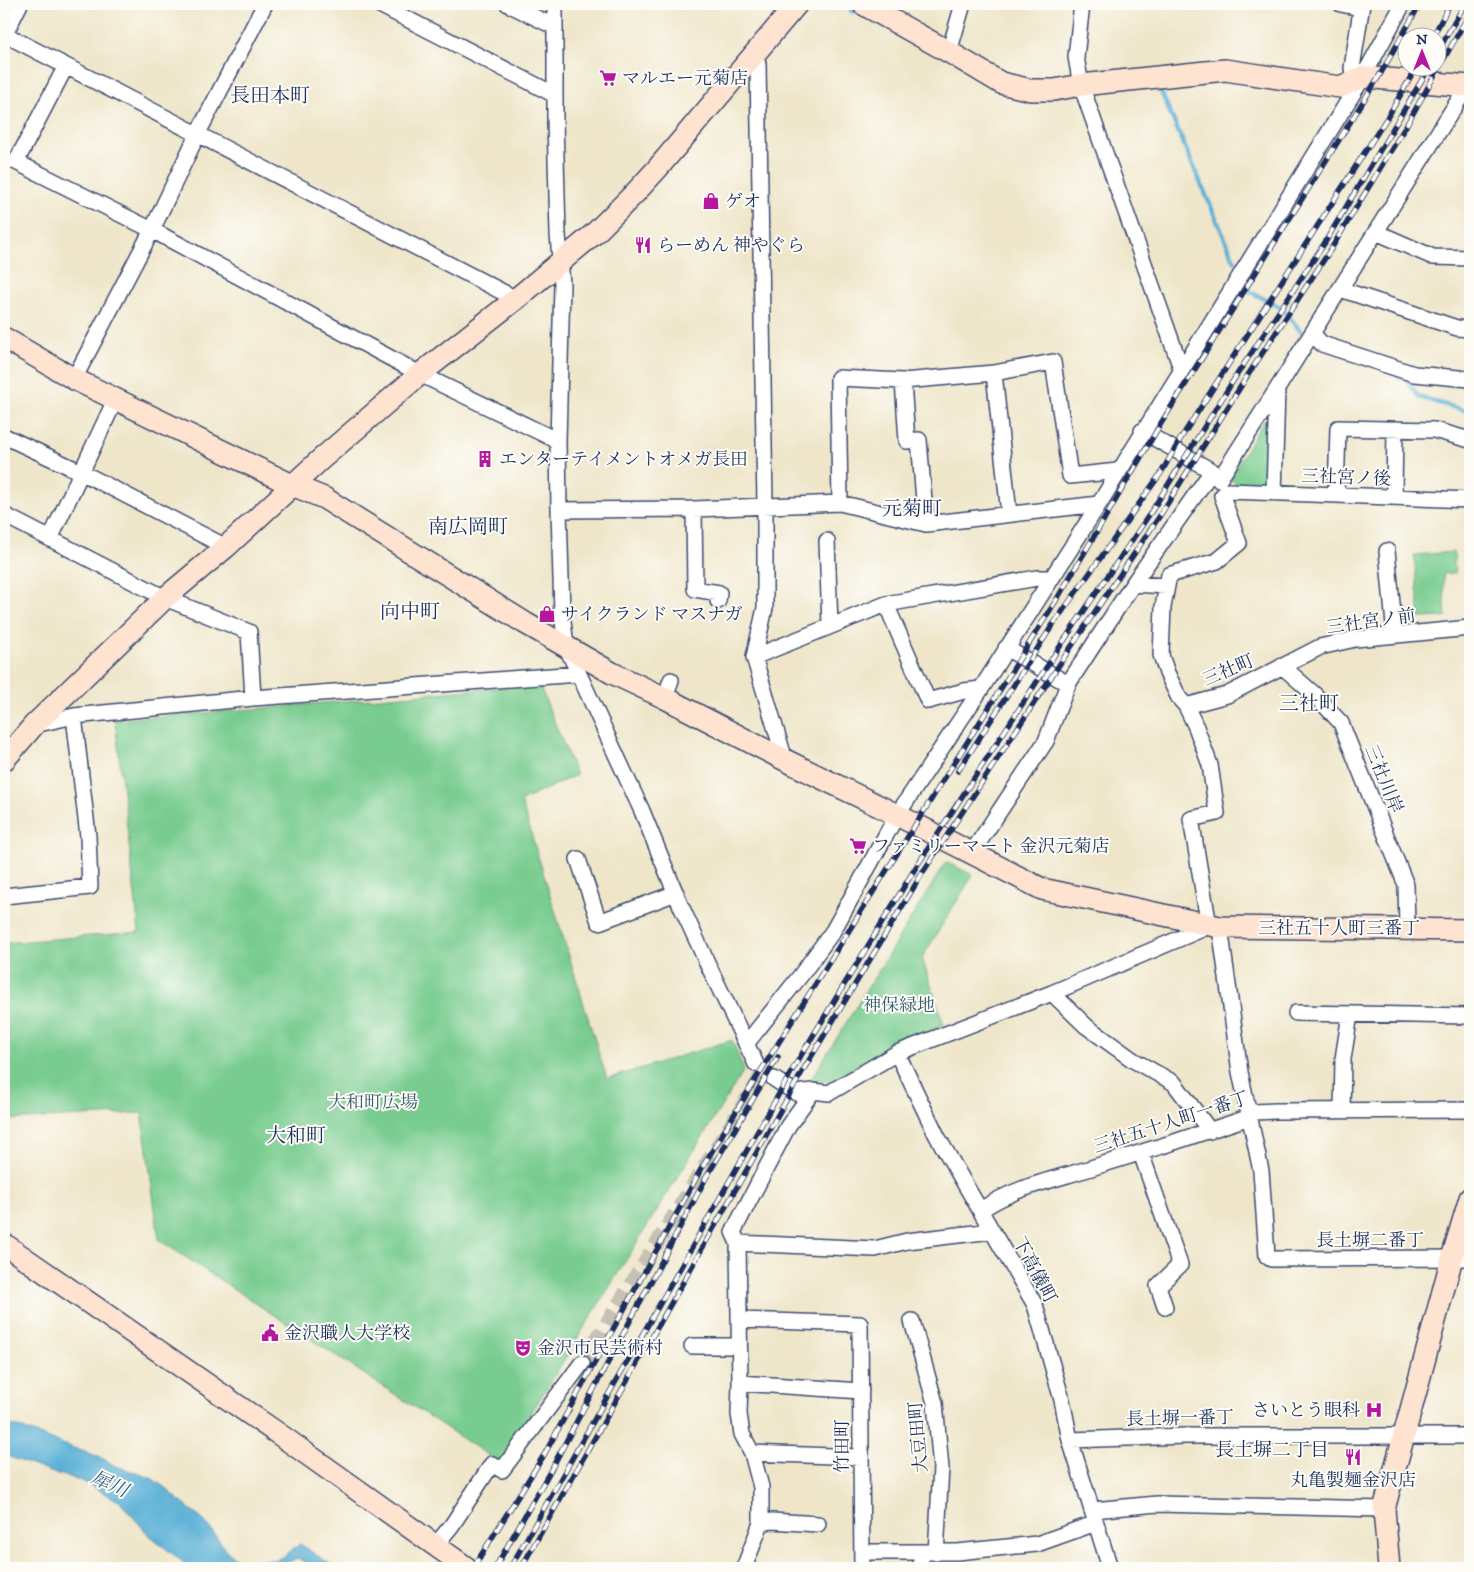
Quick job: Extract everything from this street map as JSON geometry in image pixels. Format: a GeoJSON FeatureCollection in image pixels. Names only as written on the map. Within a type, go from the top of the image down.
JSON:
{"type":"FeatureCollection","features":[{"type":"Feature","properties":{"kind":"street"},"geometry":{"type":"LineString","coordinates":[[20,4],[4,34],[516,299]]}},
{"type":"Feature","properties":{"kind":"street"},"geometry":{"type":"LineString","coordinates":[[74,379],[152,230],[198,134],[265,4]]}},
{"type":"Feature","properties":{"kind":"street"},"geometry":{"type":"LineString","coordinates":[[378,4],[555,95]]}},
{"type":"Feature","properties":{"kind":"street"},"geometry":{"type":"LineString","coordinates":[[508,4],[555,27]]}},
{"type":"Feature","properties":{"kind":"street"},"geometry":{"type":"LineString","coordinates":[[555,4],[558,234],[561,262],[558,510],[562,613],[566,646],[642,811],[676,893],[756,1064]]}},
{"type":"Feature","properties":{"kind":"street"},"geometry":{"type":"LineString","coordinates":[[4,760],[34,725],[165,598],[226,547],[292,485],[420,374],[516,299],[595,233],[636,192],[797,4]]}},
{"type":"Feature","properties":{"kind":"street"},"geometry":{"type":"LineString","coordinates":[[863,4],[1001,83],[1031,90],[1054,90],[1081,85],[1225,70],[1340,86],[1363,77],[1470,85],[1312,333],[1220,485],[1133,584],[1068,684],[1046,741],[971,854]]}},
{"type":"Feature","properties":{"kind":"street"},"geometry":{"type":"LineString","coordinates":[[949,52],[963,4]]}},
{"type":"Feature","properties":{"kind":"street"},"geometry":{"type":"LineString","coordinates":[[1082,4],[1076,57],[1081,85],[1181,368]]}},
{"type":"Feature","properties":{"kind":"street"},"geometry":{"type":"LineString","coordinates":[[1342,4],[1361,6],[1352,68],[1363,77]]}},
{"type":"Feature","properties":{"kind":"street"},"geometry":{"type":"LineString","coordinates":[[746,1044],[833,931],[897,815],[1099,504],[1142,431],[1363,77],[1403,4]]}},
{"type":"Feature","properties":{"kind":"street"},"geometry":{"type":"LineString","coordinates":[[751,57],[758,64],[765,506],[765,608],[754,657],[784,760]]}},
{"type":"Feature","properties":{"kind":"street"},"geometry":{"type":"LineString","coordinates":[[66,66],[16,162],[152,230],[420,374],[558,441]]}},
{"type":"Feature","properties":{"kind":"street"},"geometry":{"type":"LineString","coordinates":[[1376,232],[1433,257],[1470,258]]}},
{"type":"Feature","properties":{"kind":"street"},"geometry":{"type":"LineString","coordinates":[[1340,289],[1458,328],[1470,329]]}},
{"type":"Feature","properties":{"kind":"street"},"geometry":{"type":"LineString","coordinates":[[1312,333],[1322,344],[1414,374],[1470,379]]}},
{"type":"Feature","properties":{"kind":"street","name":"三社五十人町三番丁"},"geometry":{"type":"LineString","coordinates":[[4,338],[74,379],[292,485],[324,498],[525,624],[612,673],[668,689],[784,760],[1042,889],[1214,927],[1470,930]]}},
{"type":"Feature","properties":{"kind":"street"},"geometry":{"type":"LineString","coordinates":[[840,503],[838,378],[903,381],[994,373],[1053,362],[1070,476],[1118,471]]}},
{"type":"Feature","properties":{"kind":"street"},"geometry":{"type":"LineString","coordinates":[[994,373],[1009,514]]}},
{"type":"Feature","properties":{"kind":"street"},"geometry":{"type":"LineString","coordinates":[[903,381],[907,441],[919,440],[926,524]]}},
{"type":"Feature","properties":{"kind":"street"},"geometry":{"type":"LineString","coordinates":[[1274,493],[1277,389]]}},
{"type":"Feature","properties":{"kind":"street"},"geometry":{"type":"LineString","coordinates":[[50,539],[116,398]]}},
{"type":"Feature","properties":{"kind":"street"},"geometry":{"type":"LineString","coordinates":[[1336,495],[1338,428],[1434,430],[1470,440]]}},
{"type":"Feature","properties":{"kind":"street"},"geometry":{"type":"LineString","coordinates":[[1394,430],[1394,497]]}},
{"type":"Feature","properties":{"kind":"street"},"geometry":{"type":"LineString","coordinates":[[1142,431],[1220,485],[1239,543],[1217,560],[1169,575],[1163,607],[1161,655],[1179,698],[1186,706],[1210,765],[1217,814],[1191,819],[1214,927],[1250,1117]]}},
{"type":"Feature","properties":{"kind":"street"},"geometry":{"type":"LineString","coordinates":[[4,436],[81,472],[226,547]]}},
{"type":"Feature","properties":{"kind":"street","name":"三社宮ノ後"},"geometry":{"type":"LineString","coordinates":[[1220,485],[1274,493],[1470,500]]}},
{"type":"Feature","properties":{"kind":"street"},"geometry":{"type":"LineString","coordinates":[[558,510],[694,509],[840,503],[926,524],[1099,504]]}},
{"type":"Feature","properties":{"kind":"street"},"geometry":{"type":"LineString","coordinates":[[694,509],[695,588],[719,593],[718,601]]}},
{"type":"Feature","properties":{"kind":"street"},"geometry":{"type":"LineString","coordinates":[[4,516],[165,598],[249,632],[253,698]]}},
{"type":"Feature","properties":{"kind":"street"},"geometry":{"type":"LineString","coordinates":[[827,541],[830,626]]}},
{"type":"Feature","properties":{"kind":"street"},"geometry":{"type":"LineString","coordinates":[[1386,551],[1395,635]]}},
{"type":"Feature","properties":{"kind":"street"},"geometry":{"type":"LineString","coordinates":[[754,657],[886,604],[1037,578],[1050,578]]}},
{"type":"Feature","properties":{"kind":"street"},"geometry":{"type":"LineString","coordinates":[[1133,584],[1166,586]]}},
{"type":"Feature","properties":{"kind":"street"},"geometry":{"type":"LineString","coordinates":[[886,604],[928,701],[964,691],[980,689]]}},
{"type":"Feature","properties":{"kind":"street","name":"三社宮ノ前"},"geometry":{"type":"LineString","coordinates":[[1282,666],[1320,647],[1355,639],[1470,628]]}},
{"type":"Feature","properties":{"kind":"street"},"geometry":{"type":"LineString","coordinates":[[1006,648],[1068,684]]}},
{"type":"Feature","properties":{"kind":"street","name":"三社町"},"geometry":{"type":"LineString","coordinates":[[1186,706],[1227,695],[1282,666]]}},
{"type":"Feature","properties":{"kind":"street","name":"三社川岸"},"geometry":{"type":"LineString","coordinates":[[1282,666],[1315,695],[1341,724],[1406,885],[1406,928]]}},
{"type":"Feature","properties":{"kind":"street"},"geometry":{"type":"LineString","coordinates":[[34,725],[74,716],[253,698],[578,674]]}},
{"type":"Feature","properties":{"kind":"street"},"geometry":{"type":"LineString","coordinates":[[4,896],[90,886],[88,836],[74,716]]}},
{"type":"Feature","properties":{"kind":"street"},"geometry":{"type":"LineString","coordinates":[[578,860],[599,922],[676,893]]}},
{"type":"Feature","properties":{"kind":"street"},"geometry":{"type":"LineString","coordinates":[[774,1080],[796,1093],[813,1091],[829,1094],[897,1053],[1214,927]]}},
{"type":"Feature","properties":{"kind":"street"},"geometry":{"type":"LineString","coordinates":[[1052,993],[1086,1026],[1133,1060],[1174,1083],[1210,1131]]}},
{"type":"Feature","properties":{"kind":"street"},"geometry":{"type":"LineString","coordinates":[[1296,1013],[1470,1016]]}},
{"type":"Feature","properties":{"kind":"street"},"geometry":{"type":"LineString","coordinates":[[1342,1111],[1343,1059],[1350,1014]]}},
{"type":"Feature","properties":{"kind":"street","name":"下高儀町"},"geometry":{"type":"LineString","coordinates":[[897,1053],[937,1136],[1035,1305],[1062,1400],[1070,1440],[1110,1568]]}},
{"type":"Feature","properties":{"kind":"street"},"geometry":{"type":"LineString","coordinates":[[744,1568],[760,1523],[761,1487],[752,1453],[742,1434],[739,1414],[738,1243],[733,1232],[788,1126],[813,1091]]}},
{"type":"Feature","properties":{"kind":"street","name":"三社五十人町一番丁"},"geometry":{"type":"LineString","coordinates":[[981,1210],[998,1198],[1040,1182],[1210,1131],[1250,1117],[1254,1112],[1470,1110]]}},
{"type":"Feature","properties":{"kind":"street","name":"長土塀二番丁"},"geometry":{"type":"LineString","coordinates":[[1250,1117],[1261,1171],[1267,1256],[1271,1259],[1461,1258]]}},
{"type":"Feature","properties":{"kind":"street"},"geometry":{"type":"LineString","coordinates":[[1141,1153],[1180,1265],[1158,1286],[1165,1307]]}},
{"type":"Feature","properties":{"kind":"street"},"geometry":{"type":"LineString","coordinates":[[1389,1568],[1384,1509],[1404,1436],[1461,1258],[1470,1198]]}},
{"type":"Feature","properties":{"kind":"street"},"geometry":{"type":"LineString","coordinates":[[738,1243],[875,1249],[907,1241],[992,1231]]}},
{"type":"Feature","properties":{"kind":"street"},"geometry":{"type":"LineString","coordinates":[[4,1244],[283,1437],[467,1568]]}},
{"type":"Feature","properties":{"kind":"street","name":"竹田町"},"geometry":{"type":"LineString","coordinates":[[739,1320],[860,1324],[862,1568]]}},
{"type":"Feature","properties":{"kind":"street","name":"大豆田町"},"geometry":{"type":"LineString","coordinates":[[912,1321],[935,1403],[941,1468],[929,1553],[921,1568]]}},
{"type":"Feature","properties":{"kind":"street"},"geometry":{"type":"LineString","coordinates":[[692,1346],[739,1346]]}},
{"type":"Feature","properties":{"kind":"street"},"geometry":{"type":"LineString","coordinates":[[435,1546],[452,1525],[492,1464],[502,1470],[582,1363]]}},
{"type":"Feature","properties":{"kind":"street"},"geometry":{"type":"LineString","coordinates":[[740,1383],[861,1391]]}},
{"type":"Feature","properties":{"kind":"street","name":"長土塀一番丁"},"geometry":{"type":"LineString","coordinates":[[1070,1440],[1185,1436],[1470,1436]]}},
{"type":"Feature","properties":{"kind":"street"},"geometry":{"type":"LineString","coordinates":[[752,1453],[861,1457]]}},
{"type":"Feature","properties":{"kind":"street"},"geometry":{"type":"LineString","coordinates":[[863,1552],[929,1553],[1038,1544],[1095,1516],[1157,1504],[1384,1509]]}},
{"type":"Feature","properties":{"kind":"street"},"geometry":{"type":"LineString","coordinates":[[760,1523],[772,1521],[818,1524]]}},
{"type":"Feature","properties":{"kind":"green space"},"geometry":{"type":"Polygon","coordinates":[[[1263,421],[1270,422],[1268,483],[1264,488],[1244,488],[1229,479],[1263,421]]]}},
{"type":"Feature","properties":{"kind":"green space"},"geometry":{"type":"Polygon","coordinates":[[[1454,552],[1455,573],[1443,574],[1446,617],[1420,618],[1414,555],[1454,552]]]}},
{"type":"Feature","properties":{"kind":"green space","name":"大和町広場"},"geometry":{"type":"Polygon","coordinates":[[[539,684],[576,775],[521,801],[607,1079],[732,1040],[744,1070],[502,1460],[497,1461],[159,1240],[142,1113],[4,1120],[4,943],[139,932],[115,720],[539,684]]]}},
{"type":"Feature","properties":{"kind":"green space","name":"神保緑地"},"geometry":{"type":"Polygon","coordinates":[[[946,862],[973,875],[922,958],[944,1025],[893,1048],[835,1082],[810,1081],[946,862]]]}},
{"type":"Feature","properties":{"kind":"water","name":"犀川"},"geometry":{"type":"Polygon","coordinates":[[[4,1422],[151,1478],[205,1522],[227,1551],[237,1560],[274,1560],[283,1557],[300,1544],[336,1568],[319,1568],[297,1558],[283,1565],[241,1568],[190,1568],[148,1534],[119,1501],[80,1480],[50,1472],[4,1455],[4,1422]]]}},
{"type":"Feature","properties":{"kind":"waterway"},"geometry":{"type":"LineString","coordinates":[[851,11],[861,12]]}},
{"type":"Feature","properties":{"kind":"waterway"},"geometry":{"type":"LineString","coordinates":[[1158,85],[1235,262]]}},
{"type":"Feature","properties":{"kind":"waterway"},"geometry":{"type":"LineString","coordinates":[[1246,288],[1282,308],[1302,333]]}},
{"type":"Feature","properties":{"kind":"waterway"},"geometry":{"type":"LineString","coordinates":[[1398,377],[1407,380],[1419,397],[1470,412]]}},
{"type":"Feature","properties":{"kind":"tunnel"},"geometry":{"type":"LineString","coordinates":[[582,1363],[764,1072]]}},
{"type":"Feature","properties":{"kind":"railway"},"geometry":{"type":"LineString","coordinates":[[473,1568],[544,1455],[700,1171],[752,1085],[1057,599],[1160,425],[1381,73],[1420,4]]}},
{"type":"Feature","properties":{"kind":"railway"},"geometry":{"type":"LineString","coordinates":[[1437,28],[1450,4]]}},
{"type":"Feature","properties":{"kind":"railway"},"geometry":{"type":"LineString","coordinates":[[1446,37],[1465,4]]}},
{"type":"Feature","properties":{"kind":"railway"},"geometry":{"type":"LineString","coordinates":[[521,1568],[805,1067],[923,872],[1159,517],[1246,378],[1331,249],[1407,124],[1470,13]]}},
{"type":"Feature","properties":{"kind":"railway"},"geometry":{"type":"LineString","coordinates":[[958,771],[1052,626],[1161,473],[1181,438],[1390,113],[1410,78]]}},
{"type":"Feature","properties":{"kind":"railway"},"geometry":{"type":"LineString","coordinates":[[510,1568],[797,1062],[916,867],[1055,654],[1151,512],[1238,373],[1324,244],[1423,78]]}},
{"type":"Feature","properties":{"kind":"railway"},"geometry":{"type":"LineString","coordinates":[[495,1568],[553,1466],[707,1176],[778,1057]]}},
{"type":"Feature","properties":{"kind":"place","name":"マルエー元菊店"},"geometry":{"type":"Point","coordinates":[608,78]}},
{"type":"Feature","properties":{"kind":"place","name":"ゲオ"},"geometry":{"type":"Point","coordinates":[711,201]}},
{"type":"Feature","properties":{"kind":"place","name":"らーめん 神やぐら"},"geometry":{"type":"Point","coordinates":[643,245]}},
{"type":"Feature","properties":{"kind":"place","name":"エンターテイメントオメガ長田"},"geometry":{"type":"Point","coordinates":[485,459]}},
{"type":"Feature","properties":{"kind":"place","name":"サイクランド マスナガ"},"geometry":{"type":"Point","coordinates":[547,614]}},
{"type":"Feature","properties":{"kind":"place","name":"ファミリーマート 金沢元菊店"},"geometry":{"type":"Point","coordinates":[858,846]}},
{"type":"Feature","properties":{"kind":"place","name":"金沢職人大学校"},"geometry":{"type":"Point","coordinates":[270,1333]}},
{"type":"Feature","properties":{"kind":"place","name":"金沢市民芸術村"},"geometry":{"type":"Point","coordinates":[523,1348]}},
{"type":"Feature","properties":{"kind":"place","name":"さいとう眼科"},"geometry":{"type":"Point","coordinates":[1374,1410]}},
{"type":"Feature","properties":{"kind":"place","name":"丸亀製麺金沢店"},"geometry":{"type":"Point","coordinates":[1353,1457]}},
{"type":"Feature","properties":{"kind":"district","name":"長田本町"},"geometry":{"type":"Point","coordinates":[270,95]}},
{"type":"Feature","properties":{"kind":"district","name":"元菊町"},"geometry":{"type":"Point","coordinates":[912,508]}},
{"type":"Feature","properties":{"kind":"district","name":"南広岡町"},"geometry":{"type":"Point","coordinates":[468,526]}},
{"type":"Feature","properties":{"kind":"district","name":"向中町"},"geometry":{"type":"Point","coordinates":[410,611]}},
{"type":"Feature","properties":{"kind":"district","name":"三社町"},"geometry":{"type":"Point","coordinates":[1309,703]}},
{"type":"Feature","properties":{"kind":"district","name":"大和町"},"geometry":{"type":"Point","coordinates":[296,1135]}},
{"type":"Feature","properties":{"kind":"district","name":"長土塀二丁目"},"geometry":{"type":"Point","coordinates":[1272,1449]}}]}
